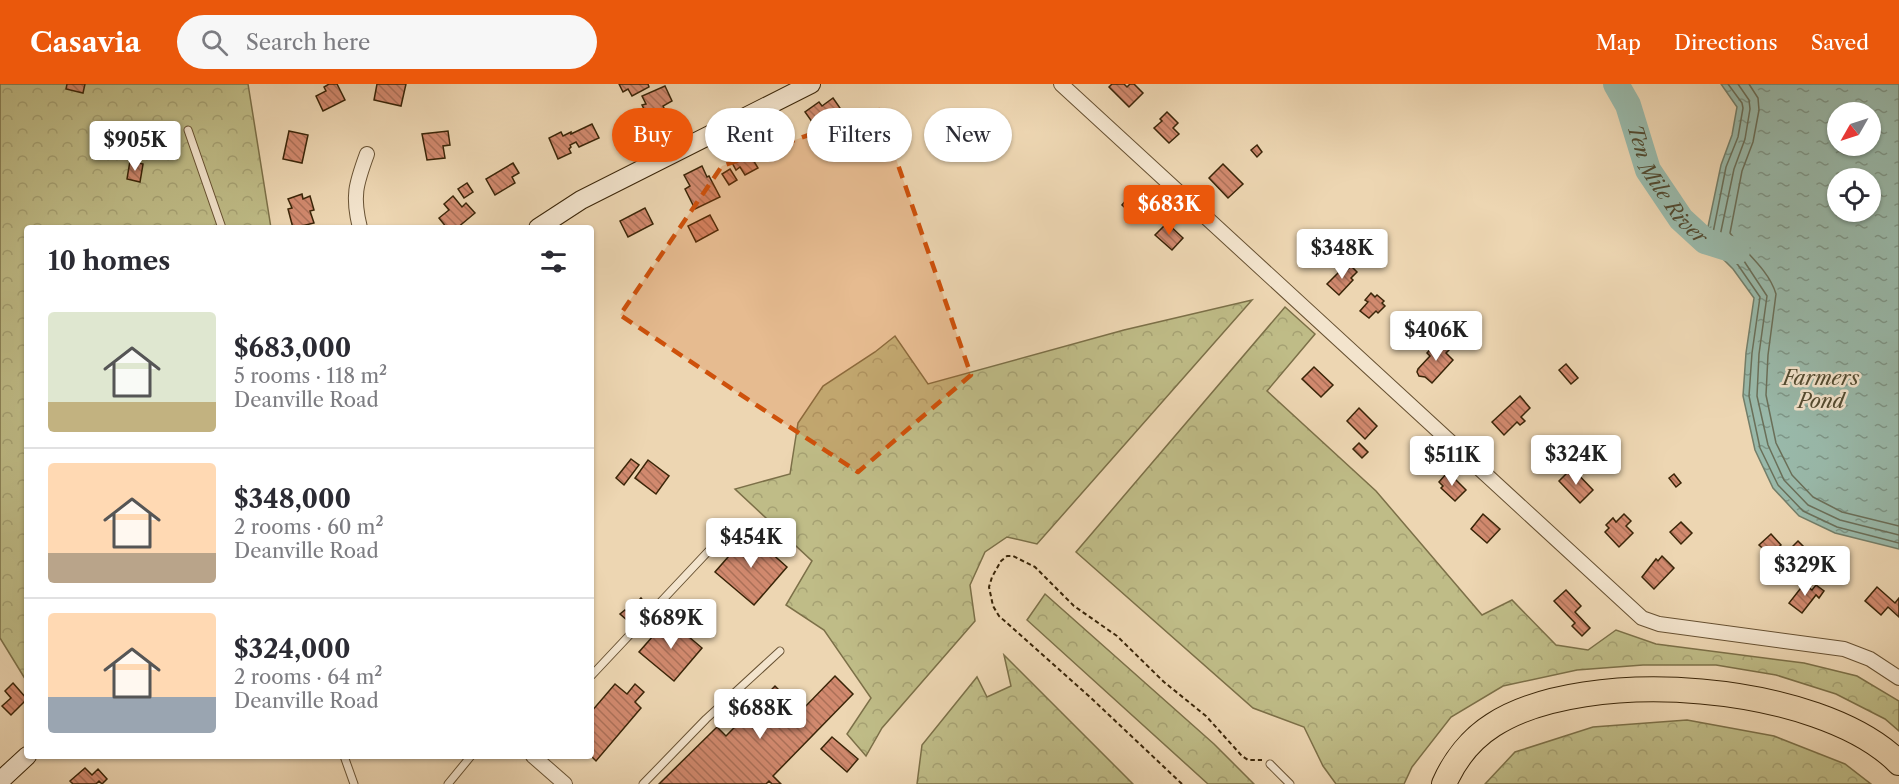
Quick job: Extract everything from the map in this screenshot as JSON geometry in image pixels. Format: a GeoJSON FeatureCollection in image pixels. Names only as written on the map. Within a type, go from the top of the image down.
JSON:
{"type":"FeatureCollection","features":[{"type":"Feature","properties":{"kind":"highway"},"geometry":{"type":"LineString","coordinates":[[1444,784],[1458,759],[1474,740],[1492,725],[1513,714],[1567,698],[1637,690],[1678,689],[1714,692],[1791,708],[1829,721],[1864,737],[1899,763]]}},
{"type":"Feature","properties":{"kind":"main road"},"geometry":{"type":"LineString","coordinates":[[543,225],[581,200],[811,84]]}},
{"type":"Feature","properties":{"kind":"main road"},"geometry":{"type":"LineString","coordinates":[[0,781],[24,759]]}},
{"type":"Feature","properties":{"kind":"street"},"geometry":{"type":"LineString","coordinates":[[1061,84],[1637,614],[1659,624],[1844,650],[1870,659],[1899,678]]}},
{"type":"Feature","properties":{"kind":"street"},"geometry":{"type":"LineString","coordinates":[[359,225],[356,210],[356,185],[367,154]]}},
{"type":"Feature","properties":{"kind":"street"},"geometry":{"type":"LineString","coordinates":[[536,759],[565,784]]}},
{"type":"Feature","properties":{"kind":"lane"},"geometry":{"type":"LineString","coordinates":[[188,130],[221,225]]}},
{"type":"Feature","properties":{"kind":"lane"},"geometry":{"type":"LineString","coordinates":[[594,673],[733,525]]}},
{"type":"Feature","properties":{"kind":"lane"},"geometry":{"type":"LineString","coordinates":[[643,784],[706,719],[780,651]]}},
{"type":"Feature","properties":{"kind":"lane"},"geometry":{"type":"LineString","coordinates":[[345,759],[354,784]]}},
{"type":"Feature","properties":{"kind":"lane"},"geometry":{"type":"LineString","coordinates":[[448,784],[469,759]]}},
{"type":"Feature","properties":{"kind":"lane"},"geometry":{"type":"LineString","coordinates":[[1270,764],[1290,784]]}},
{"type":"Feature","properties":{"kind":"path"},"geometry":{"type":"LineString","coordinates":[[1182,784],[1090,697],[999,616],[993,606],[989,587],[1001,561],[1007,556],[1013,556],[1035,567],[1074,606],[1117,636],[1164,682],[1206,716],[1242,756],[1248,760],[1262,760],[1270,764]]}},
{"type":"Feature","properties":{"kind":"highlighted area"},"geometry":{"type":"Polygon","coordinates":[[[879,110],[971,375],[858,472],[620,315],[722,166],[879,110]]]}},
{"type":"Feature","properties":{"kind":"green space"},"geometry":{"type":"Polygon","coordinates":[[[0,84],[248,84],[271,225],[24,225],[24,677],[0,638],[0,84]]]}},
{"type":"Feature","properties":{"kind":"green space"},"geometry":{"type":"Polygon","coordinates":[[[1252,300],[1037,544],[1007,537],[985,552],[970,585],[975,621],[882,728],[866,756],[847,734],[871,698],[824,630],[786,605],[812,561],[735,489],[790,474],[798,423],[823,386],[895,336],[928,384],[1124,330],[1252,300]]]}},
{"type":"Feature","properties":{"kind":"green space"},"geometry":{"type":"Polygon","coordinates":[[[1285,307],[1315,334],[1267,391],[1376,491],[1482,615],[1512,600],[1556,645],[1588,650],[1616,630],[1656,644],[1804,663],[1857,676],[1899,701],[1899,731],[1885,719],[1836,694],[1776,675],[1716,665],[1643,665],[1577,670],[1503,686],[1451,717],[1412,767],[1404,784],[1336,784],[1323,766],[1304,727],[1253,708],[1076,552],[1285,307]]]}},
{"type":"Feature","properties":{"kind":"green space"},"geometry":{"type":"Polygon","coordinates":[[[1045,594],[1214,744],[1254,784],[1208,784],[1027,620],[1045,594]]]}},
{"type":"Feature","properties":{"kind":"green space"},"geometry":{"type":"Polygon","coordinates":[[[1004,655],[1133,784],[917,784],[922,745],[977,677],[987,697],[1011,686],[1004,655]]]}},
{"type":"Feature","properties":{"kind":"green space"},"geometry":{"type":"Polygon","coordinates":[[[1687,720],[1774,736],[1845,764],[1871,784],[1485,784],[1515,752],[1593,727],[1687,720]]]}},
{"type":"Feature","properties":{"kind":"water","name":"Farmers Pond"},"geometry":{"type":"Polygon","coordinates":[[[1721,84],[1899,84],[1899,549],[1835,533],[1799,516],[1773,488],[1755,450],[1743,396],[1746,353],[1754,298],[1733,269],[1705,241],[1721,165],[1732,135],[1737,107],[1721,84]]]}},
{"type":"Feature","properties":{"kind":"building"},"geometry":{"type":"Polygon","coordinates":[[[67,84],[85,84],[83,93],[66,89],[67,84]]]}},
{"type":"Feature","properties":{"kind":"building"},"geometry":{"type":"Polygon","coordinates":[[[337,84],[345,100],[323,111],[316,96],[326,91],[324,87],[337,84]]]}},
{"type":"Feature","properties":{"kind":"building"},"geometry":{"type":"Polygon","coordinates":[[[377,84],[406,84],[401,106],[374,100],[377,84]]]}},
{"type":"Feature","properties":{"kind":"building"},"geometry":{"type":"Polygon","coordinates":[[[619,84],[648,84],[649,87],[632,96],[628,89],[623,92],[619,84]]]}},
{"type":"Feature","properties":{"kind":"building"},"geometry":{"type":"Polygon","coordinates":[[[1112,84],[1124,84],[1127,87],[1134,84],[1143,93],[1129,107],[1109,87],[1112,84]]]}},
{"type":"Feature","properties":{"kind":"building"},"geometry":{"type":"Polygon","coordinates":[[[665,86],[672,101],[663,106],[664,108],[644,108],[642,105],[646,104],[642,96],[665,86]]]}},
{"type":"Feature","properties":{"kind":"building"},"geometry":{"type":"Polygon","coordinates":[[[833,98],[840,108],[811,108],[819,102],[822,106],[833,98]]]}},
{"type":"Feature","properties":{"kind":"building"},"geometry":{"type":"Polygon","coordinates":[[[1167,112],[1178,123],[1173,128],[1179,134],[1169,143],[1154,128],[1167,112]]]}},
{"type":"Feature","properties":{"kind":"building"},"geometry":{"type":"Polygon","coordinates":[[[592,124],[599,138],[579,147],[576,142],[570,145],[571,153],[558,159],[549,138],[561,132],[563,136],[571,132],[571,134],[592,124]]]}},
{"type":"Feature","properties":{"kind":"building"},"geometry":{"type":"Polygon","coordinates":[[[289,131],[308,135],[302,163],[283,159],[289,131]]]}},
{"type":"Feature","properties":{"kind":"building"},"geometry":{"type":"Polygon","coordinates":[[[448,131],[450,145],[443,146],[445,158],[427,160],[422,134],[448,131]]]}},
{"type":"Feature","properties":{"kind":"building"},"geometry":{"type":"Polygon","coordinates":[[[1257,145],[1262,152],[1257,157],[1251,150],[1257,145]]]}},
{"type":"Feature","properties":{"kind":"building"},"geometry":{"type":"Polygon","coordinates":[[[130,161],[143,164],[140,182],[127,179],[130,161]]]}},
{"type":"Feature","properties":{"kind":"building"},"geometry":{"type":"Polygon","coordinates":[[[732,162],[754,162],[758,168],[745,175],[740,167],[736,170],[732,162]]]}},
{"type":"Feature","properties":{"kind":"building"},"geometry":{"type":"Polygon","coordinates":[[[513,163],[519,173],[512,177],[515,183],[495,195],[486,179],[513,163]]]}},
{"type":"Feature","properties":{"kind":"building"},"geometry":{"type":"Polygon","coordinates":[[[1223,164],[1243,184],[1228,198],[1209,178],[1223,164]]]}},
{"type":"Feature","properties":{"kind":"building"},"geometry":{"type":"Polygon","coordinates":[[[702,166],[720,197],[695,209],[685,189],[690,186],[684,175],[702,166]]]}},
{"type":"Feature","properties":{"kind":"building"},"geometry":{"type":"Polygon","coordinates":[[[730,169],[737,180],[729,185],[722,174],[730,169]]]}},
{"type":"Feature","properties":{"kind":"building"},"geometry":{"type":"Polygon","coordinates":[[[467,183],[473,192],[464,198],[458,189],[467,183]]]}},
{"type":"Feature","properties":{"kind":"building"},"geometry":{"type":"Polygon","coordinates":[[[1133,192],[1152,209],[1140,222],[1122,205],[1133,192]]]}},
{"type":"Feature","properties":{"kind":"building"},"geometry":{"type":"Polygon","coordinates":[[[302,194],[303,199],[310,196],[314,210],[310,211],[314,223],[292,225],[288,209],[292,208],[288,199],[302,194]]]}},
{"type":"Feature","properties":{"kind":"building"},"geometry":{"type":"Polygon","coordinates":[[[453,196],[462,207],[466,203],[475,213],[461,225],[445,225],[439,218],[449,210],[444,204],[453,196]]]}},
{"type":"Feature","properties":{"kind":"building"},"geometry":{"type":"Polygon","coordinates":[[[645,208],[653,224],[628,237],[620,221],[645,208]]]}},
{"type":"Feature","properties":{"kind":"building"},"geometry":{"type":"Polygon","coordinates":[[[710,215],[718,230],[696,242],[688,226],[710,215]]]}},
{"type":"Feature","properties":{"kind":"building"},"geometry":{"type":"Polygon","coordinates":[[[1167,223],[1183,238],[1172,250],[1155,235],[1167,223]]]}},
{"type":"Feature","properties":{"kind":"building"},"geometry":{"type":"Polygon","coordinates":[[[1351,266],[1357,272],[1339,295],[1327,284],[1341,270],[1344,273],[1351,266]]]}},
{"type":"Feature","properties":{"kind":"building"},"geometry":{"type":"Polygon","coordinates":[[[1371,293],[1384,301],[1382,303],[1385,306],[1369,318],[1360,311],[1368,302],[1365,300],[1371,293]]]}},
{"type":"Feature","properties":{"kind":"building"},"geometry":{"type":"Polygon","coordinates":[[[1464,315],[1470,321],[1455,336],[1444,326],[1444,321],[1450,317],[1458,321],[1464,315]]]}},
{"type":"Feature","properties":{"kind":"building"},"geometry":{"type":"Polygon","coordinates":[[[1444,339],[1452,347],[1446,353],[1453,360],[1432,383],[1425,377],[1419,376],[1417,372],[1430,356],[1427,353],[1436,343],[1438,345],[1444,339]]]}},
{"type":"Feature","properties":{"kind":"building"},"geometry":{"type":"Polygon","coordinates":[[[1566,364],[1578,378],[1571,384],[1559,370],[1566,364]]]}},
{"type":"Feature","properties":{"kind":"building"},"geometry":{"type":"Polygon","coordinates":[[[1314,367],[1333,385],[1321,397],[1302,379],[1314,367]]]}},
{"type":"Feature","properties":{"kind":"building"},"geometry":{"type":"Polygon","coordinates":[[[1520,396],[1530,408],[1521,417],[1525,421],[1520,425],[1517,422],[1504,435],[1492,422],[1520,396]]]}},
{"type":"Feature","properties":{"kind":"building"},"geometry":{"type":"Polygon","coordinates":[[[1359,408],[1377,426],[1365,439],[1347,421],[1359,408]]]}},
{"type":"Feature","properties":{"kind":"building"},"geometry":{"type":"Polygon","coordinates":[[[1359,443],[1368,452],[1362,458],[1353,449],[1359,443]]]}},
{"type":"Feature","properties":{"kind":"building"},"geometry":{"type":"Polygon","coordinates":[[[1431,455],[1436,461],[1426,470],[1421,464],[1431,455]]]}},
{"type":"Feature","properties":{"kind":"building"},"geometry":{"type":"Polygon","coordinates":[[[631,459],[639,465],[624,485],[616,478],[631,459]]]}},
{"type":"Feature","properties":{"kind":"building"},"geometry":{"type":"Polygon","coordinates":[[[648,460],[669,476],[656,494],[635,478],[648,460]]]}},
{"type":"Feature","properties":{"kind":"building"},"geometry":{"type":"Polygon","coordinates":[[[1572,468],[1593,490],[1580,503],[1559,481],[1572,468]]]}},
{"type":"Feature","properties":{"kind":"building"},"geometry":{"type":"Polygon","coordinates":[[[1446,474],[1451,479],[1453,477],[1466,490],[1455,501],[1441,488],[1443,486],[1439,482],[1446,474]]]}},
{"type":"Feature","properties":{"kind":"building"},"geometry":{"type":"Polygon","coordinates":[[[1674,474],[1681,483],[1676,487],[1669,478],[1674,474]]]}},
{"type":"Feature","properties":{"kind":"building"},"geometry":{"type":"Polygon","coordinates":[[[1483,514],[1500,529],[1487,543],[1471,529],[1483,514]]]}},
{"type":"Feature","properties":{"kind":"building"},"geometry":{"type":"Polygon","coordinates":[[[1624,514],[1631,521],[1626,526],[1633,533],[1619,547],[1605,532],[1609,528],[1606,525],[1613,518],[1616,522],[1624,514]]]}},
{"type":"Feature","properties":{"kind":"building"},"geometry":{"type":"Polygon","coordinates":[[[1681,522],[1692,533],[1681,544],[1670,532],[1681,522]]]}},
{"type":"Feature","properties":{"kind":"building"},"geometry":{"type":"Polygon","coordinates":[[[749,533],[787,567],[754,605],[715,572],[749,533]]]}},
{"type":"Feature","properties":{"kind":"building"},"geometry":{"type":"Polygon","coordinates":[[[1771,534],[1781,545],[1770,555],[1759,545],[1771,534]]]}},
{"type":"Feature","properties":{"kind":"building"},"geometry":{"type":"Polygon","coordinates":[[[1798,541],[1809,552],[1798,562],[1788,551],[1798,541]]]}},
{"type":"Feature","properties":{"kind":"building"},"geometry":{"type":"Polygon","coordinates":[[[1662,556],[1674,568],[1654,589],[1642,577],[1656,559],[1658,561],[1662,556]]]}},
{"type":"Feature","properties":{"kind":"building"},"geometry":{"type":"Polygon","coordinates":[[[1804,584],[1812,590],[1816,585],[1824,591],[1819,598],[1816,595],[1802,613],[1789,603],[1804,584]]]}},
{"type":"Feature","properties":{"kind":"building"},"geometry":{"type":"Polygon","coordinates":[[[1877,587],[1895,603],[1899,598],[1899,617],[1888,607],[1881,615],[1865,601],[1877,587]]]}},
{"type":"Feature","properties":{"kind":"building"},"geometry":{"type":"Polygon","coordinates":[[[1566,590],[1581,606],[1575,612],[1590,628],[1582,636],[1572,626],[1575,623],[1554,601],[1566,590]]]}},
{"type":"Feature","properties":{"kind":"building"},"geometry":{"type":"Polygon","coordinates":[[[641,598],[645,603],[628,621],[620,614],[625,610],[628,612],[641,598]]]}},
{"type":"Feature","properties":{"kind":"building"},"geometry":{"type":"Polygon","coordinates":[[[668,619],[702,648],[674,681],[639,652],[668,619]]]}},
{"type":"Feature","properties":{"kind":"building"},"geometry":{"type":"Polygon","coordinates":[[[835,676],[853,694],[773,776],[781,784],[772,784],[769,781],[766,784],[659,784],[717,727],[726,736],[775,686],[789,700],[793,695],[799,701],[797,704],[802,710],[835,676]]]}},
{"type":"Feature","properties":{"kind":"building"},"geometry":{"type":"Polygon","coordinates":[[[13,683],[24,696],[24,702],[11,715],[2,706],[11,698],[5,691],[13,683]]]}},
{"type":"Feature","properties":{"kind":"building"},"geometry":{"type":"Polygon","coordinates":[[[615,684],[627,694],[635,684],[644,692],[635,702],[641,708],[596,761],[594,759],[594,708],[615,684]]]}},
{"type":"Feature","properties":{"kind":"building"},"geometry":{"type":"Polygon","coordinates":[[[832,737],[858,759],[847,772],[821,749],[832,737]]]}},
{"type":"Feature","properties":{"kind":"building"},"geometry":{"type":"Polygon","coordinates":[[[85,768],[92,775],[98,769],[107,779],[102,784],[99,781],[96,784],[73,784],[70,781],[85,768]]]}},
{"type":"Feature","properties":{"kind":"waterway","name":"Ten Mile River"},"geometry":{"type":"LineString","coordinates":[[1616,84],[1628,105],[1648,170],[1681,219],[1705,241],[1737,251]]}}]}
